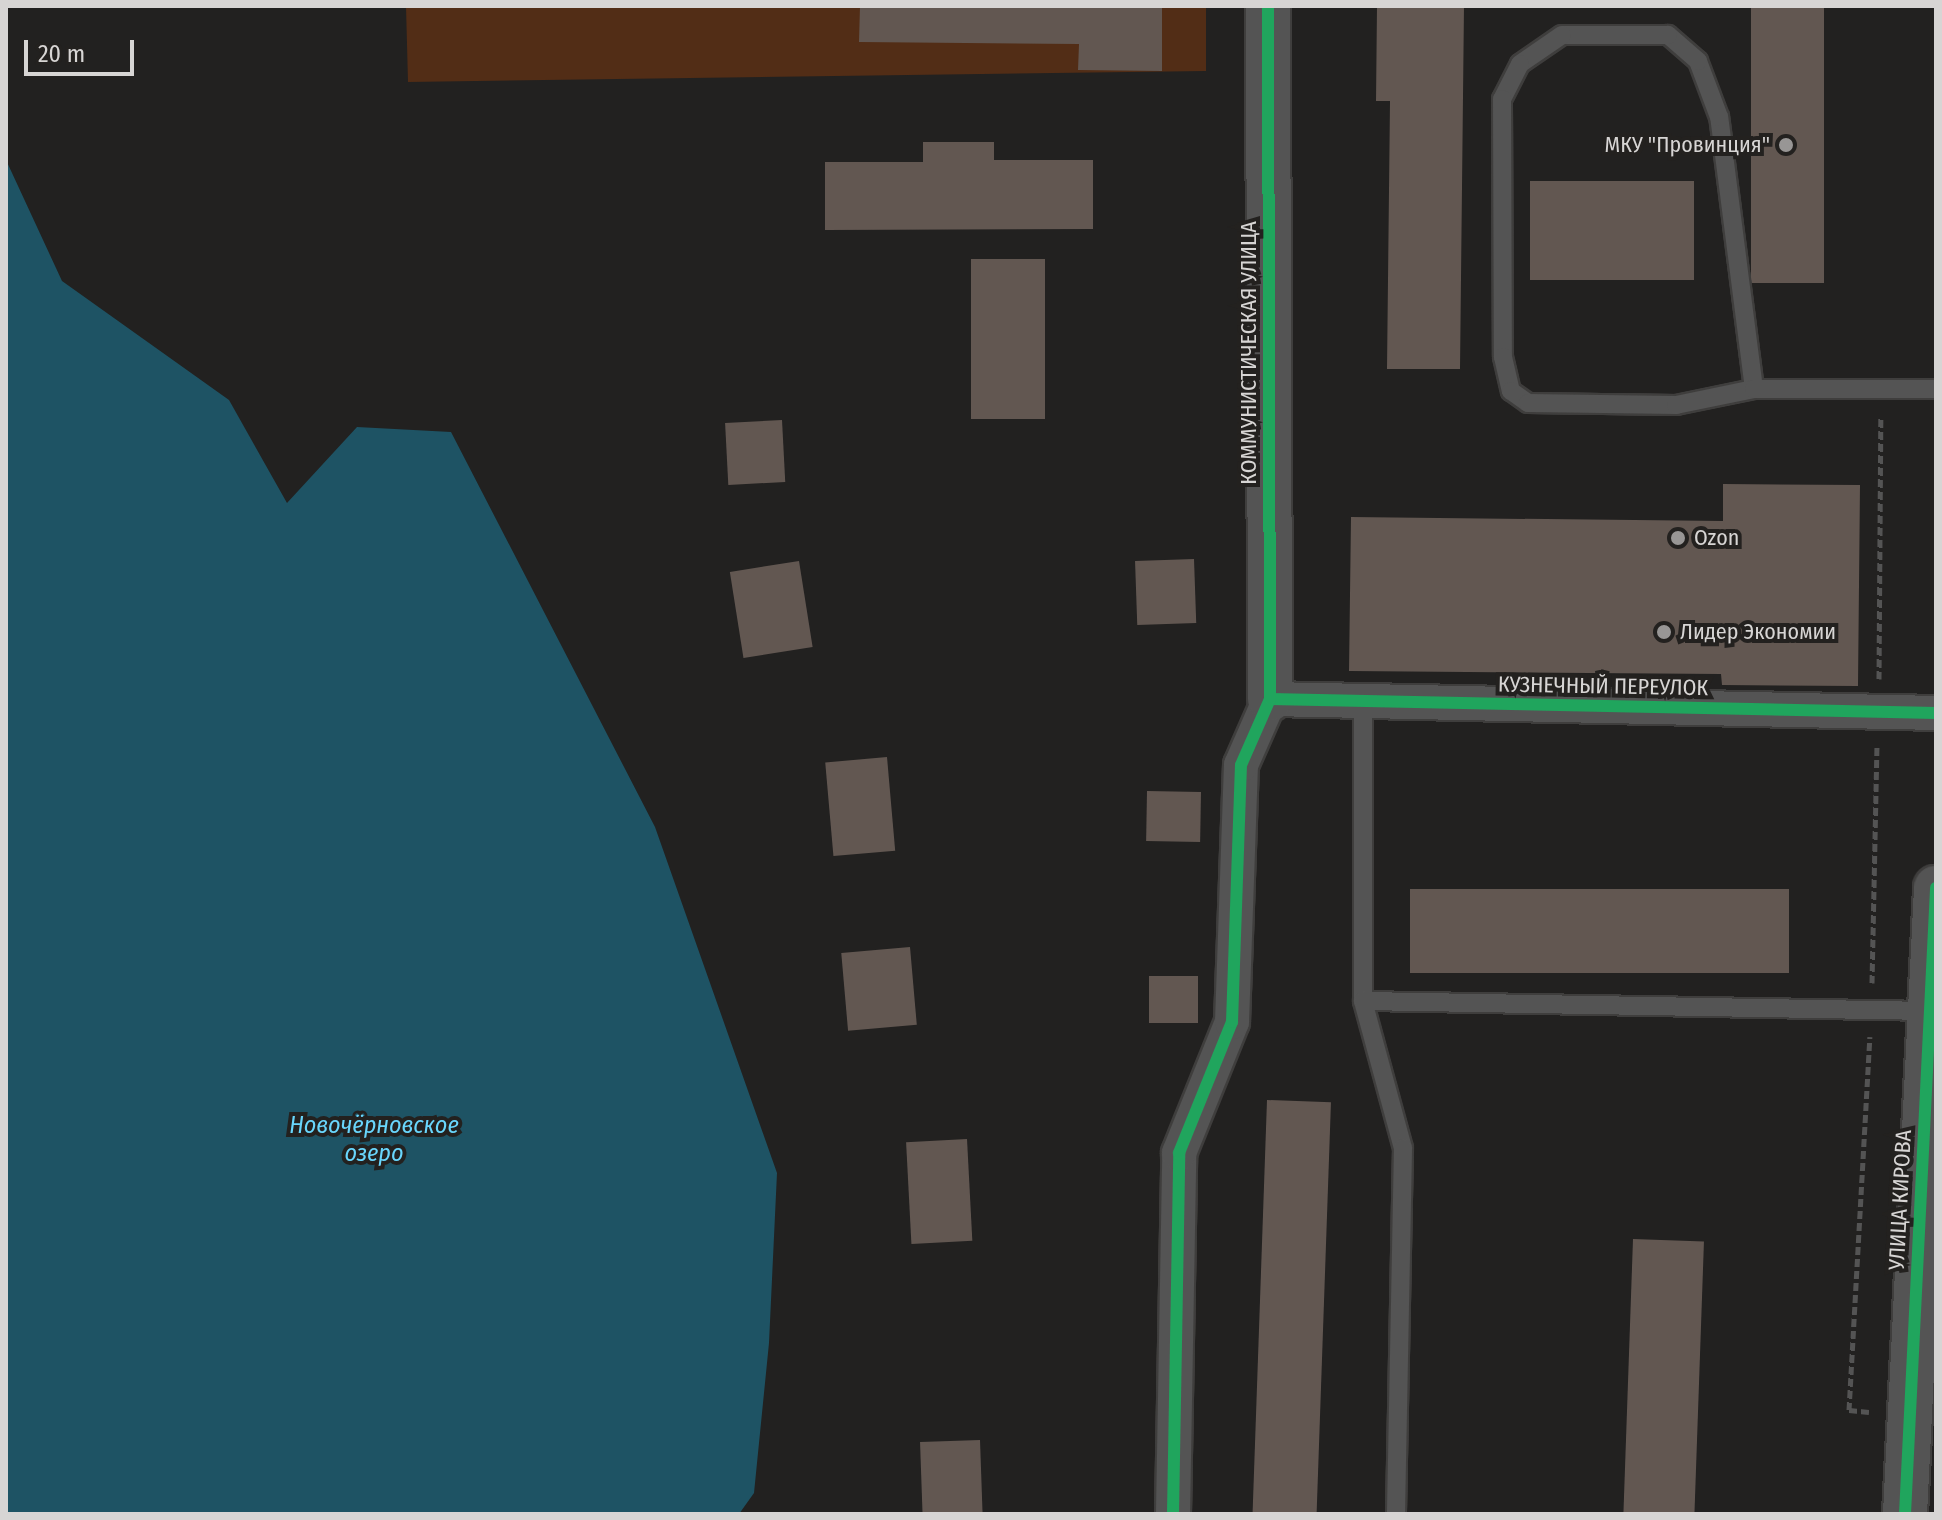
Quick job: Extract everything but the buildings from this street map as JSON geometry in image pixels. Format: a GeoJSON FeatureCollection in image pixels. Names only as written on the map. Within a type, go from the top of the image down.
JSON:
{"type":"FeatureCollection","features":[{"type":"Feature","properties":{"kind":"street","name":"КОММУНИСТИЧЕСКАЯ УЛИЦА"},"geometry":{"type":"LineString","coordinates":[[1268,6],[1270,699]]}},
{"type":"Feature","properties":{"kind":"street","name":"КУЗНЕЧНЫЙ ПЕРЕУЛОК"},"geometry":{"type":"LineString","coordinates":[[1270,699],[1936,713]]}},
{"type":"Feature","properties":{"kind":"street"},"geometry":{"type":"LineString","coordinates":[[1173,1514],[1179,1153],[1232,1022],[1241,765],[1270,699]]}},
{"type":"Feature","properties":{"kind":"street","name":"УЛИЦА КИРОВА"},"geometry":{"type":"LineString","coordinates":[[1905,1514],[1919,1401],[1936,888]]}},
{"type":"Feature","properties":{"kind":"lane"},"geometry":{"type":"LineString","coordinates":[[1754,389],[1719,117],[1698,61],[1668,35],[1562,35],[1520,64],[1502,99],[1503,357],[1511,391],[1528,403],[1676,405],[1754,389],[1936,389]]}},
{"type":"Feature","properties":{"kind":"lane"},"geometry":{"type":"LineString","coordinates":[[1363,701],[1363,1001],[1403,1148],[1396,1514]]}},
{"type":"Feature","properties":{"kind":"lane"},"geometry":{"type":"LineString","coordinates":[[1363,1001],[1933,1011]]}},
{"type":"Feature","properties":{"kind":"path"},"geometry":{"type":"LineString","coordinates":[[1882,388],[1872,1010],[1849,1410],[1919,1401]]}},
{"type":"Feature","properties":{"kind":"shaded area"},"geometry":{"type":"Polygon","coordinates":[[[406,6],[1206,6],[1206,71],[408,82],[406,6]]]}},
{"type":"Feature","properties":{"kind":"water","name":"Новочёрновское озеро"},"geometry":{"type":"Polygon","coordinates":[[[6,160],[62,281],[229,400],[287,503],[357,427],[451,432],[655,827],[777,1173],[769,1343],[754,1493],[739,1514],[6,1514],[6,160]]]}},
{"type":"Feature","properties":{"kind":"cycle path"},"geometry":{"type":"LineString","coordinates":[[1173,1514],[1179,1153],[1232,1022],[1241,765],[1270,699],[1268,6]]}},
{"type":"Feature","properties":{"kind":"cycle path"},"geometry":{"type":"LineString","coordinates":[[1270,699],[1936,713]]}},
{"type":"Feature","properties":{"kind":"cycle path"},"geometry":{"type":"LineString","coordinates":[[1905,1514],[1936,888]]}},
{"type":"Feature","properties":{"kind":"place","name":"МКУ \"Провинция\""},"geometry":{"type":"Point","coordinates":[1786,145]}},
{"type":"Feature","properties":{"kind":"place","name":"Ozon"},"geometry":{"type":"Point","coordinates":[1678,538]}},
{"type":"Feature","properties":{"kind":"place","name":"Лидер Экономии"},"geometry":{"type":"Point","coordinates":[1664,632]}}]}
